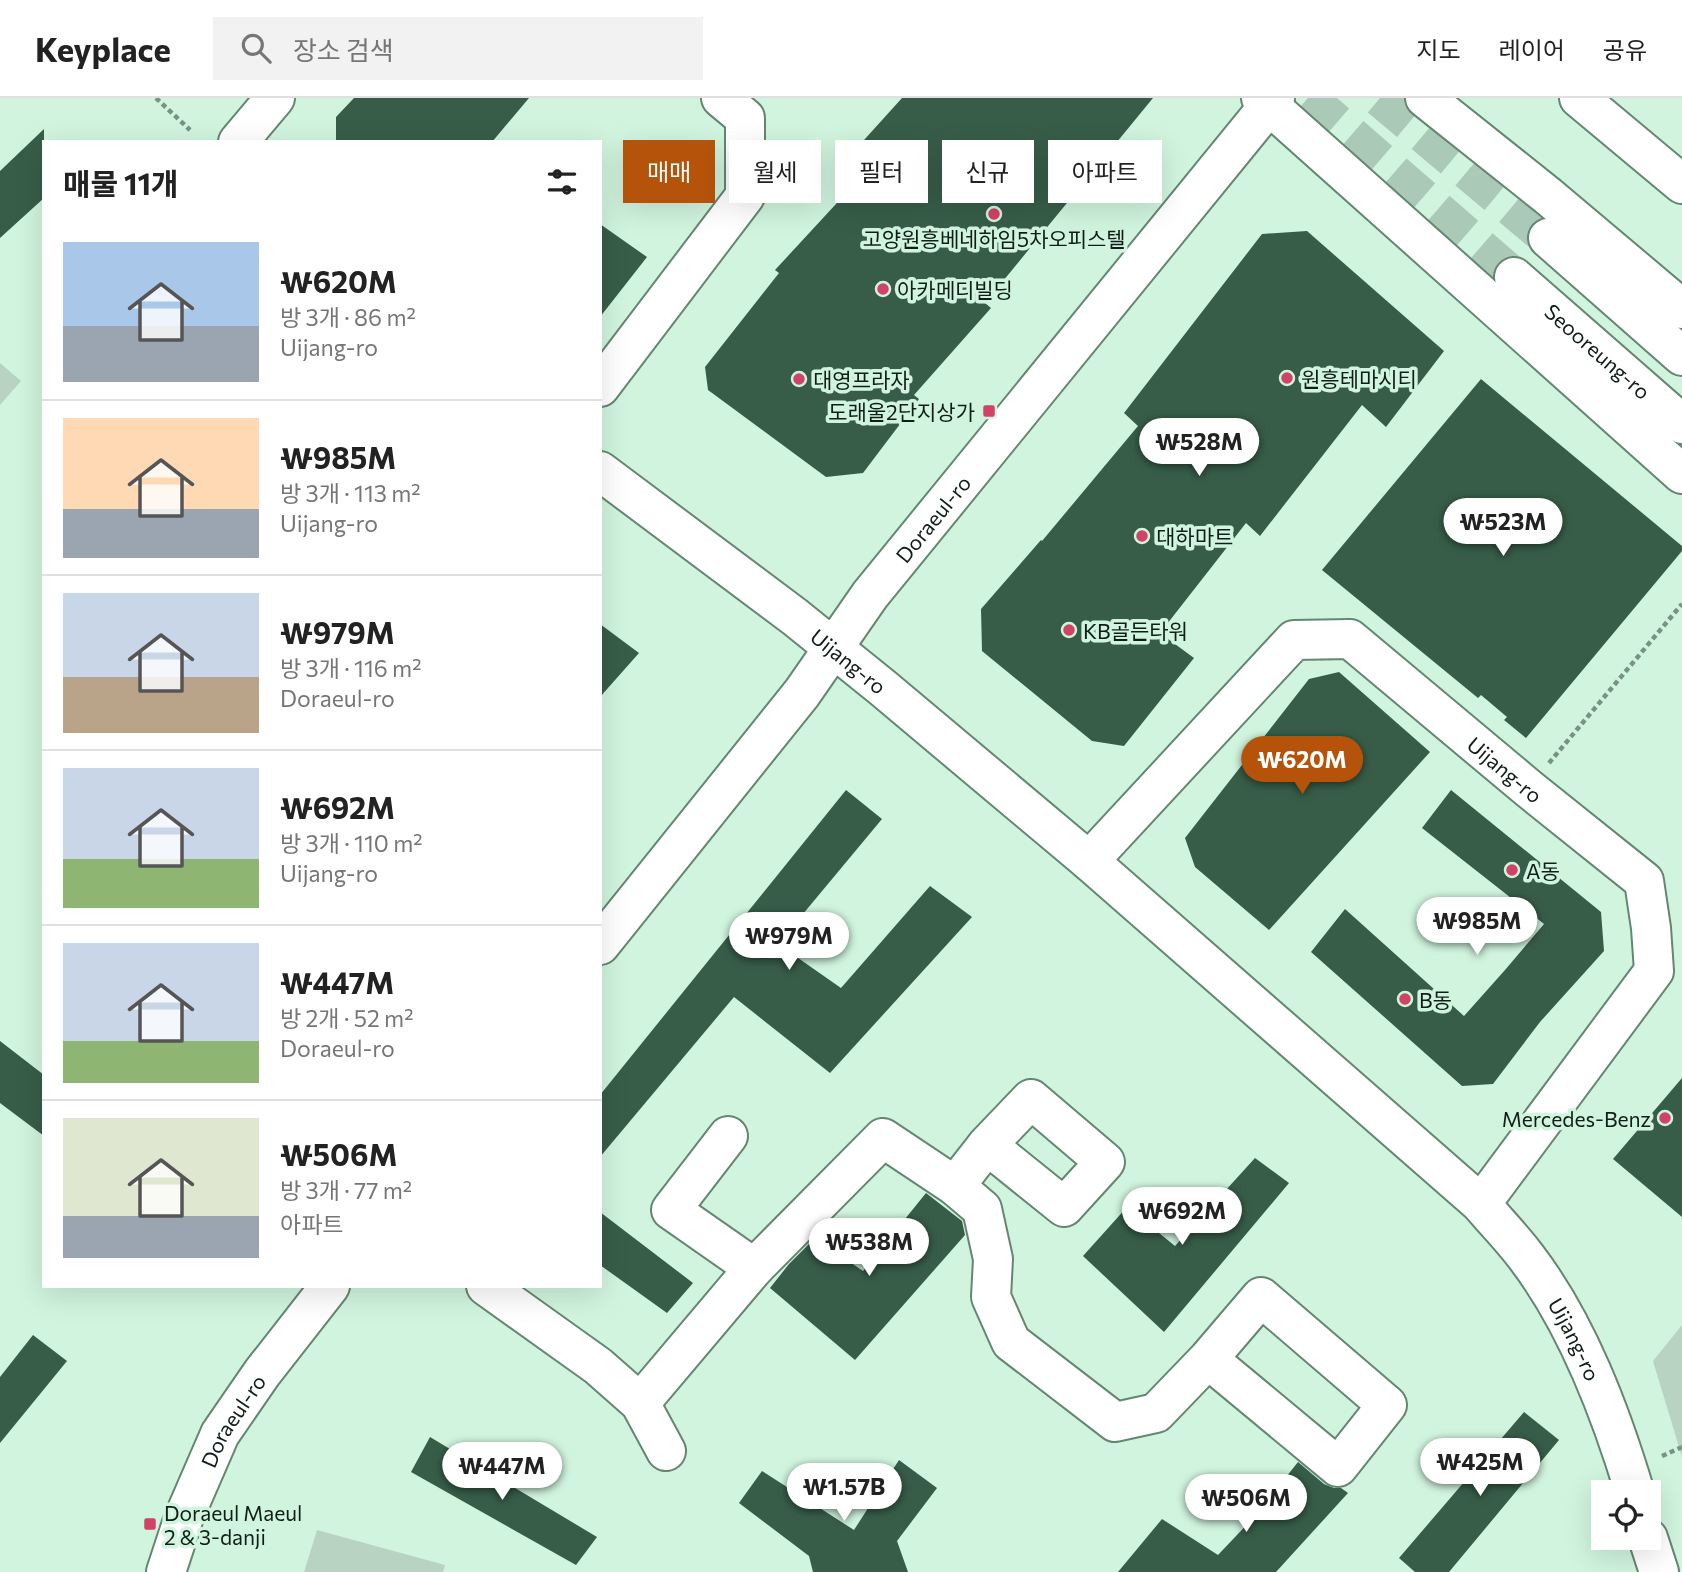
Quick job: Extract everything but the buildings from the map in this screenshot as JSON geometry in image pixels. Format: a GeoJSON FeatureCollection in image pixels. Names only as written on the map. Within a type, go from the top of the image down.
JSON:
{"type":"FeatureCollection","features":[{"type":"Feature","properties":{"kind":"street"},"geometry":{"type":"LineString","coordinates":[[241,140],[275,98]]}},
{"type":"Feature","properties":{"kind":"street"},"geometry":{"type":"LineString","coordinates":[[602,384],[745,196],[745,118],[721,98]]}},
{"type":"Feature","properties":{"kind":"street"},"geometry":{"type":"LineString","coordinates":[[1425,98],[1548,196],[1682,309]]}},
{"type":"Feature","properties":{"kind":"street"},"geometry":{"type":"LineString","coordinates":[[1579,98],[1682,184]]}},
{"type":"Feature","properties":{"kind":"street"},"geometry":{"type":"LineString","coordinates":[[1268,100],[1682,474]]}},
{"type":"Feature","properties":{"kind":"street","name":"Doraeul-ro"},"geometry":{"type":"LineString","coordinates":[[602,943],[802,693],[870,594],[1268,100]]}},
{"type":"Feature","properties":{"kind":"street"},"geometry":{"type":"LineString","coordinates":[[1548,238],[1682,356]]}},
{"type":"Feature","properties":{"kind":"street","name":"Seooreung-ro"},"geometry":{"type":"LineString","coordinates":[[1514,277],[1682,424]]}},
{"type":"Feature","properties":{"kind":"street","name":"Uijang-ro"},"geometry":{"type":"LineString","coordinates":[[602,473],[834,648],[1089,861],[1481,1204],[1528,1258],[1579,1342],[1622,1449],[1631,1480]]}},
{"type":"Feature","properties":{"kind":"street","name":"Uijang-ro"},"geometry":{"type":"LineString","coordinates":[[1089,861],[1294,640],[1350,639],[1644,881],[1654,971],[1481,1204]]}},
{"type":"Feature","properties":{"kind":"street"},"geometry":{"type":"LineString","coordinates":[[728,1136],[671,1210],[754,1268]]}},
{"type":"Feature","properties":{"kind":"street"},"geometry":{"type":"LineString","coordinates":[[640,1404],[754,1268],[883,1138],[955,1186],[982,1209],[993,1259],[991,1297],[1011,1342],[1115,1422],[1156,1413],[1208,1359],[1261,1297],[1387,1405],[1338,1467],[1208,1359]]}},
{"type":"Feature","properties":{"kind":"street"},"geometry":{"type":"LineString","coordinates":[[955,1186],[987,1145]]}},
{"type":"Feature","properties":{"kind":"street","name":"Doraeul-ro"},"geometry":{"type":"LineString","coordinates":[[166,1572],[184,1517],[220,1434],[262,1373],[328,1288]]}},
{"type":"Feature","properties":{"kind":"street"},"geometry":{"type":"LineString","coordinates":[[489,1288],[598,1366],[640,1404],[667,1451]]}},
{"type":"Feature","properties":{"kind":"street"},"geometry":{"type":"LineString","coordinates":[[1652,1550],[1659,1572]]}},
{"type":"Feature","properties":{"kind":"path"},"geometry":{"type":"LineString","coordinates":[[156,98],[190,130]]}},
{"type":"Feature","properties":{"kind":"path"},"geometry":{"type":"LineString","coordinates":[[1549,764],[1682,604]]}},
{"type":"Feature","properties":{"kind":"path"},"geometry":{"type":"LineString","coordinates":[[1662,1456],[1682,1447]]}},
{"type":"Feature","properties":{"kind":"green space"},"geometry":{"type":"Polygon","coordinates":[[[0,363],[21,381],[0,405],[0,363]]]}},
{"type":"Feature","properties":{"kind":"green space"},"geometry":{"type":"Polygon","coordinates":[[[1682,1325],[1682,1457],[1653,1361],[1682,1325]]]}},
{"type":"Feature","properties":{"kind":"green space"},"geometry":{"type":"Polygon","coordinates":[[[317,1530],[445,1565],[443,1572],[304,1572],[317,1530]]]}},
{"type":"Feature","properties":{"kind":"tunnel"},"geometry":{"type":"LineString","coordinates":[[1308,98],[1514,277]]}},
{"type":"Feature","properties":{"kind":"tunnel"},"geometry":{"type":"LineString","coordinates":[[1380,98],[1548,238]]}},
{"type":"Feature","properties":{"kind":"place","name":"고양원흥베네하임5차오피스텔"},"geometry":{"type":"Point","coordinates":[994,214]}},
{"type":"Feature","properties":{"kind":"place","name":"아카메디빌딩"},"geometry":{"type":"Point","coordinates":[883,289]}},
{"type":"Feature","properties":{"kind":"place","name":"원흥테마시티"},"geometry":{"type":"Point","coordinates":[1287,378]}},
{"type":"Feature","properties":{"kind":"place","name":"대영프라자"},"geometry":{"type":"Point","coordinates":[799,379]}},
{"type":"Feature","properties":{"kind":"place","name":"도래울2단지상가"},"geometry":{"type":"Point","coordinates":[989,411]}},
{"type":"Feature","properties":{"kind":"place","name":"대하마트"},"geometry":{"type":"Point","coordinates":[1142,536]}},
{"type":"Feature","properties":{"kind":"place","name":"KB골든타워"},"geometry":{"type":"Point","coordinates":[1069,630]}},
{"type":"Feature","properties":{"kind":"place","name":"A동"},"geometry":{"type":"Point","coordinates":[1512,870]}},
{"type":"Feature","properties":{"kind":"place","name":"B동"},"geometry":{"type":"Point","coordinates":[1405,999]}},
{"type":"Feature","properties":{"kind":"place","name":"Mercedes-Benz"},"geometry":{"type":"Point","coordinates":[1665,1118]}},
{"type":"Feature","properties":{"kind":"place","name":"Doraeul Maeul 2 & 3-danji"},"geometry":{"type":"Point","coordinates":[150,1524]}}]}
